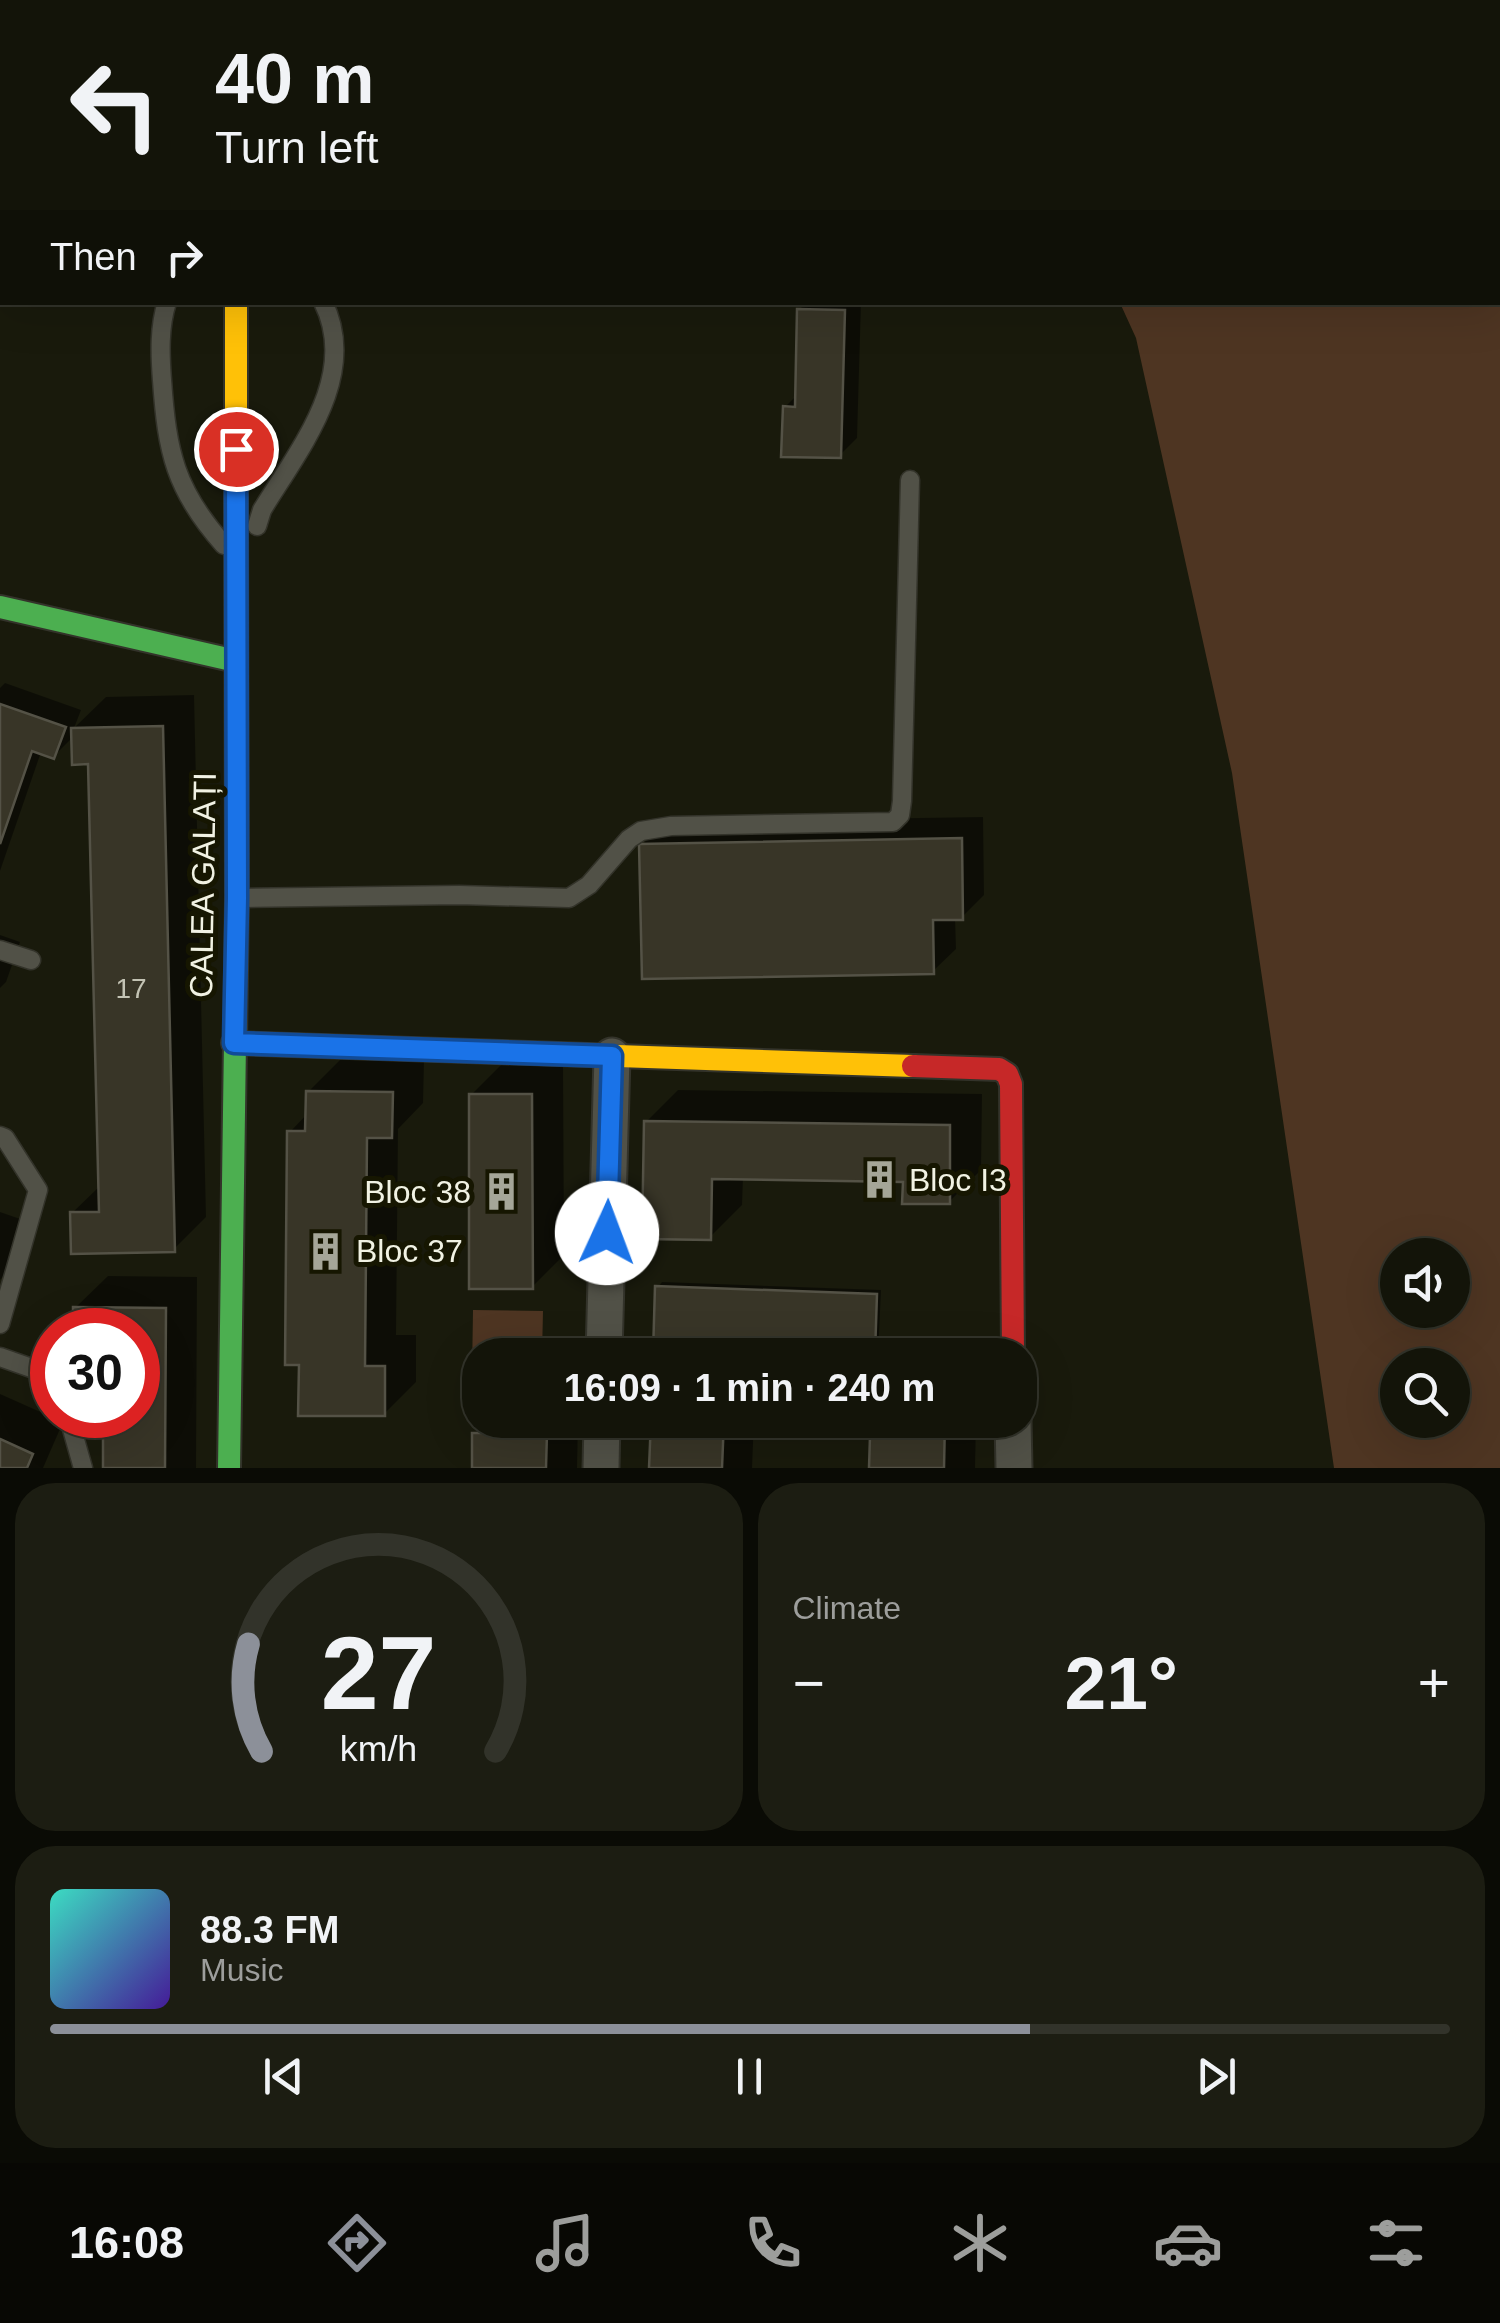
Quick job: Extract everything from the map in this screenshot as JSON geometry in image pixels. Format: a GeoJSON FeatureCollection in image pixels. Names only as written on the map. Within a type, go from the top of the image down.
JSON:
{"type":"FeatureCollection","features":[{"type":"Feature","properties":{"kind":"street","name":"CALEA GALAȚI"},"geometry":{"type":"LineString","coordinates":[[228,1468],[237,898],[236,305]]}},
{"type":"Feature","properties":{"kind":"street"},"geometry":{"type":"LineString","coordinates":[[0,607],[236,660]]}},
{"type":"Feature","properties":{"kind":"street"},"geometry":{"type":"LineString","coordinates":[[234,1043],[999,1069],[1007,1074],[1011,1084],[1013,1338]]}},
{"type":"Feature","properties":{"kind":"street"},"geometry":{"type":"LineString","coordinates":[[604,1338],[612,1056]]}},
{"type":"Feature","properties":{"kind":"street"},"geometry":{"type":"LineString","coordinates":[[601,1468],[602,1438]]}},
{"type":"Feature","properties":{"kind":"street"},"geometry":{"type":"LineString","coordinates":[[1013,1438],[1014,1468]]}},
{"type":"Feature","properties":{"kind":"lane"},"geometry":{"type":"LineString","coordinates":[[167,305],[162,316],[160,359],[166,440],[200,518],[236,558]]}},
{"type":"Feature","properties":{"kind":"lane"},"geometry":{"type":"LineString","coordinates":[[236,594],[262,510],[326,400],[334,364],[334,324],[324,305]]}},
{"type":"Feature","properties":{"kind":"lane"},"geometry":{"type":"LineString","coordinates":[[237,898],[459,894],[570,898],[589,884],[640,830],[671,826],[893,822],[900,815],[902,801],[910,480]]}},
{"type":"Feature","properties":{"kind":"lane"},"geometry":{"type":"LineString","coordinates":[[0,950],[31,960]]}},
{"type":"Feature","properties":{"kind":"lane"},"geometry":{"type":"LineString","coordinates":[[0,1136],[38,1190],[0,1324]]}},
{"type":"Feature","properties":{"kind":"lane"},"geometry":{"type":"LineString","coordinates":[[0,1356],[30,1367]]}},
{"type":"Feature","properties":{"kind":"lane"},"geometry":{"type":"LineString","coordinates":[[75,1438],[83,1468]]}},
{"type":"Feature","properties":{"kind":"shaded area"},"geometry":{"type":"Polygon","coordinates":[[[1121,305],[1500,305],[1500,1468],[1334,1468],[1232,773],[1136,338],[1121,305]]]}},
{"type":"Feature","properties":{"kind":"shaded area"},"geometry":{"type":"Polygon","coordinates":[[[473,1310],[543,1311],[542,1338],[473,1338],[473,1310]]]}},
{"type":"Feature","properties":{"kind":"building"},"geometry":{"type":"Polygon","coordinates":[[[797,309],[845,310],[841,458],[781,457],[783,406],[795,407],[797,309]]]}},
{"type":"Feature","properties":{"kind":"building"},"geometry":{"type":"Polygon","coordinates":[[[0,704],[66,727],[54,759],[32,751],[0,844],[0,704]]]}},
{"type":"Feature","properties":{"kind":"building"},"geometry":{"type":"Polygon","coordinates":[[[163,726],[175,1252],[71,1254],[70,1212],[99,1212],[88,764],[72,765],[71,728],[163,726]]]}},
{"type":"Feature","properties":{"kind":"building"},"geometry":{"type":"Polygon","coordinates":[[[962,838],[963,920],[933,920],[934,974],[642,979],[639,844],[962,838]]]}},
{"type":"Feature","properties":{"kind":"building","name":"Bloc 37"},"geometry":{"type":"Polygon","coordinates":[[[306,1091],[393,1092],[392,1138],[367,1138],[365,1366],[385,1366],[385,1416],[298,1416],[299,1365],[285,1365],[287,1131],[305,1131],[306,1091]]]}},
{"type":"Feature","properties":{"kind":"building","name":"Bloc 38"},"geometry":{"type":"Polygon","coordinates":[[[469,1094],[532,1094],[533,1289],[469,1289],[469,1094]]]}},
{"type":"Feature","properties":{"kind":"building","name":"Bloc I3"},"geometry":{"type":"Polygon","coordinates":[[[644,1121],[950,1125],[950,1204],[902,1204],[903,1182],[712,1179],[711,1240],[642,1239],[644,1121]]]}},
{"type":"Feature","properties":{"kind":"building"},"geometry":{"type":"Polygon","coordinates":[[[655,1286],[877,1294],[876,1338],[653,1338],[655,1286]]]}},
{"type":"Feature","properties":{"kind":"building"},"geometry":{"type":"Polygon","coordinates":[[[73,1307],[166,1308],[165,1468],[103,1468],[103,1438],[160,1438],[160,1308],[73,1307]]]}},
{"type":"Feature","properties":{"kind":"building"},"geometry":{"type":"Polygon","coordinates":[[[472,1438],[547,1438],[546,1468],[472,1468],[472,1438]]]}},
{"type":"Feature","properties":{"kind":"building"},"geometry":{"type":"Polygon","coordinates":[[[650,1438],[723,1438],[722,1468],[649,1468],[650,1438]]]}},
{"type":"Feature","properties":{"kind":"building"},"geometry":{"type":"Polygon","coordinates":[[[870,1438],[945,1438],[944,1468],[869,1468],[870,1438]]]}},
{"type":"Feature","properties":{"kind":"building"},"geometry":{"type":"Polygon","coordinates":[[[0,1439],[33,1454],[27,1468],[0,1468],[0,1439]]]}},
{"type":"Feature","properties":{"kind":"traffic: fast"},"geometry":{"type":"LineString","coordinates":[[229,1468],[237,899],[236,503]]}},
{"type":"Feature","properties":{"kind":"traffic: fast"},"geometry":{"type":"LineString","coordinates":[[0,607],[236,661]]}},
{"type":"Feature","properties":{"kind":"traffic: slow"},"geometry":{"type":"LineString","coordinates":[[236,305],[236,503]]}},
{"type":"Feature","properties":{"kind":"traffic: slow"},"geometry":{"type":"LineString","coordinates":[[233,1043],[913,1066]]}},
{"type":"Feature","properties":{"kind":"traffic: jam"},"geometry":{"type":"LineString","coordinates":[[913,1066],[999,1069],[1007,1074],[1011,1084],[1013,1338]]}},
{"type":"Feature","properties":{"kind":"place","name":"Bloc I3"},"geometry":{"type":"Point","coordinates":[879,1180]}},
{"type":"Feature","properties":{"kind":"place","name":"Bloc 38"},"geometry":{"type":"Point","coordinates":[501,1192]}},
{"type":"Feature","properties":{"kind":"place","name":"Bloc 37"},"geometry":{"type":"Point","coordinates":[326,1251]}},
{"type":"Feature","properties":{"kind":"route"},"geometry":{"type":"LineString","coordinates":[[236,449],[234,1043],[612,1056],[607,1233]]}}]}
